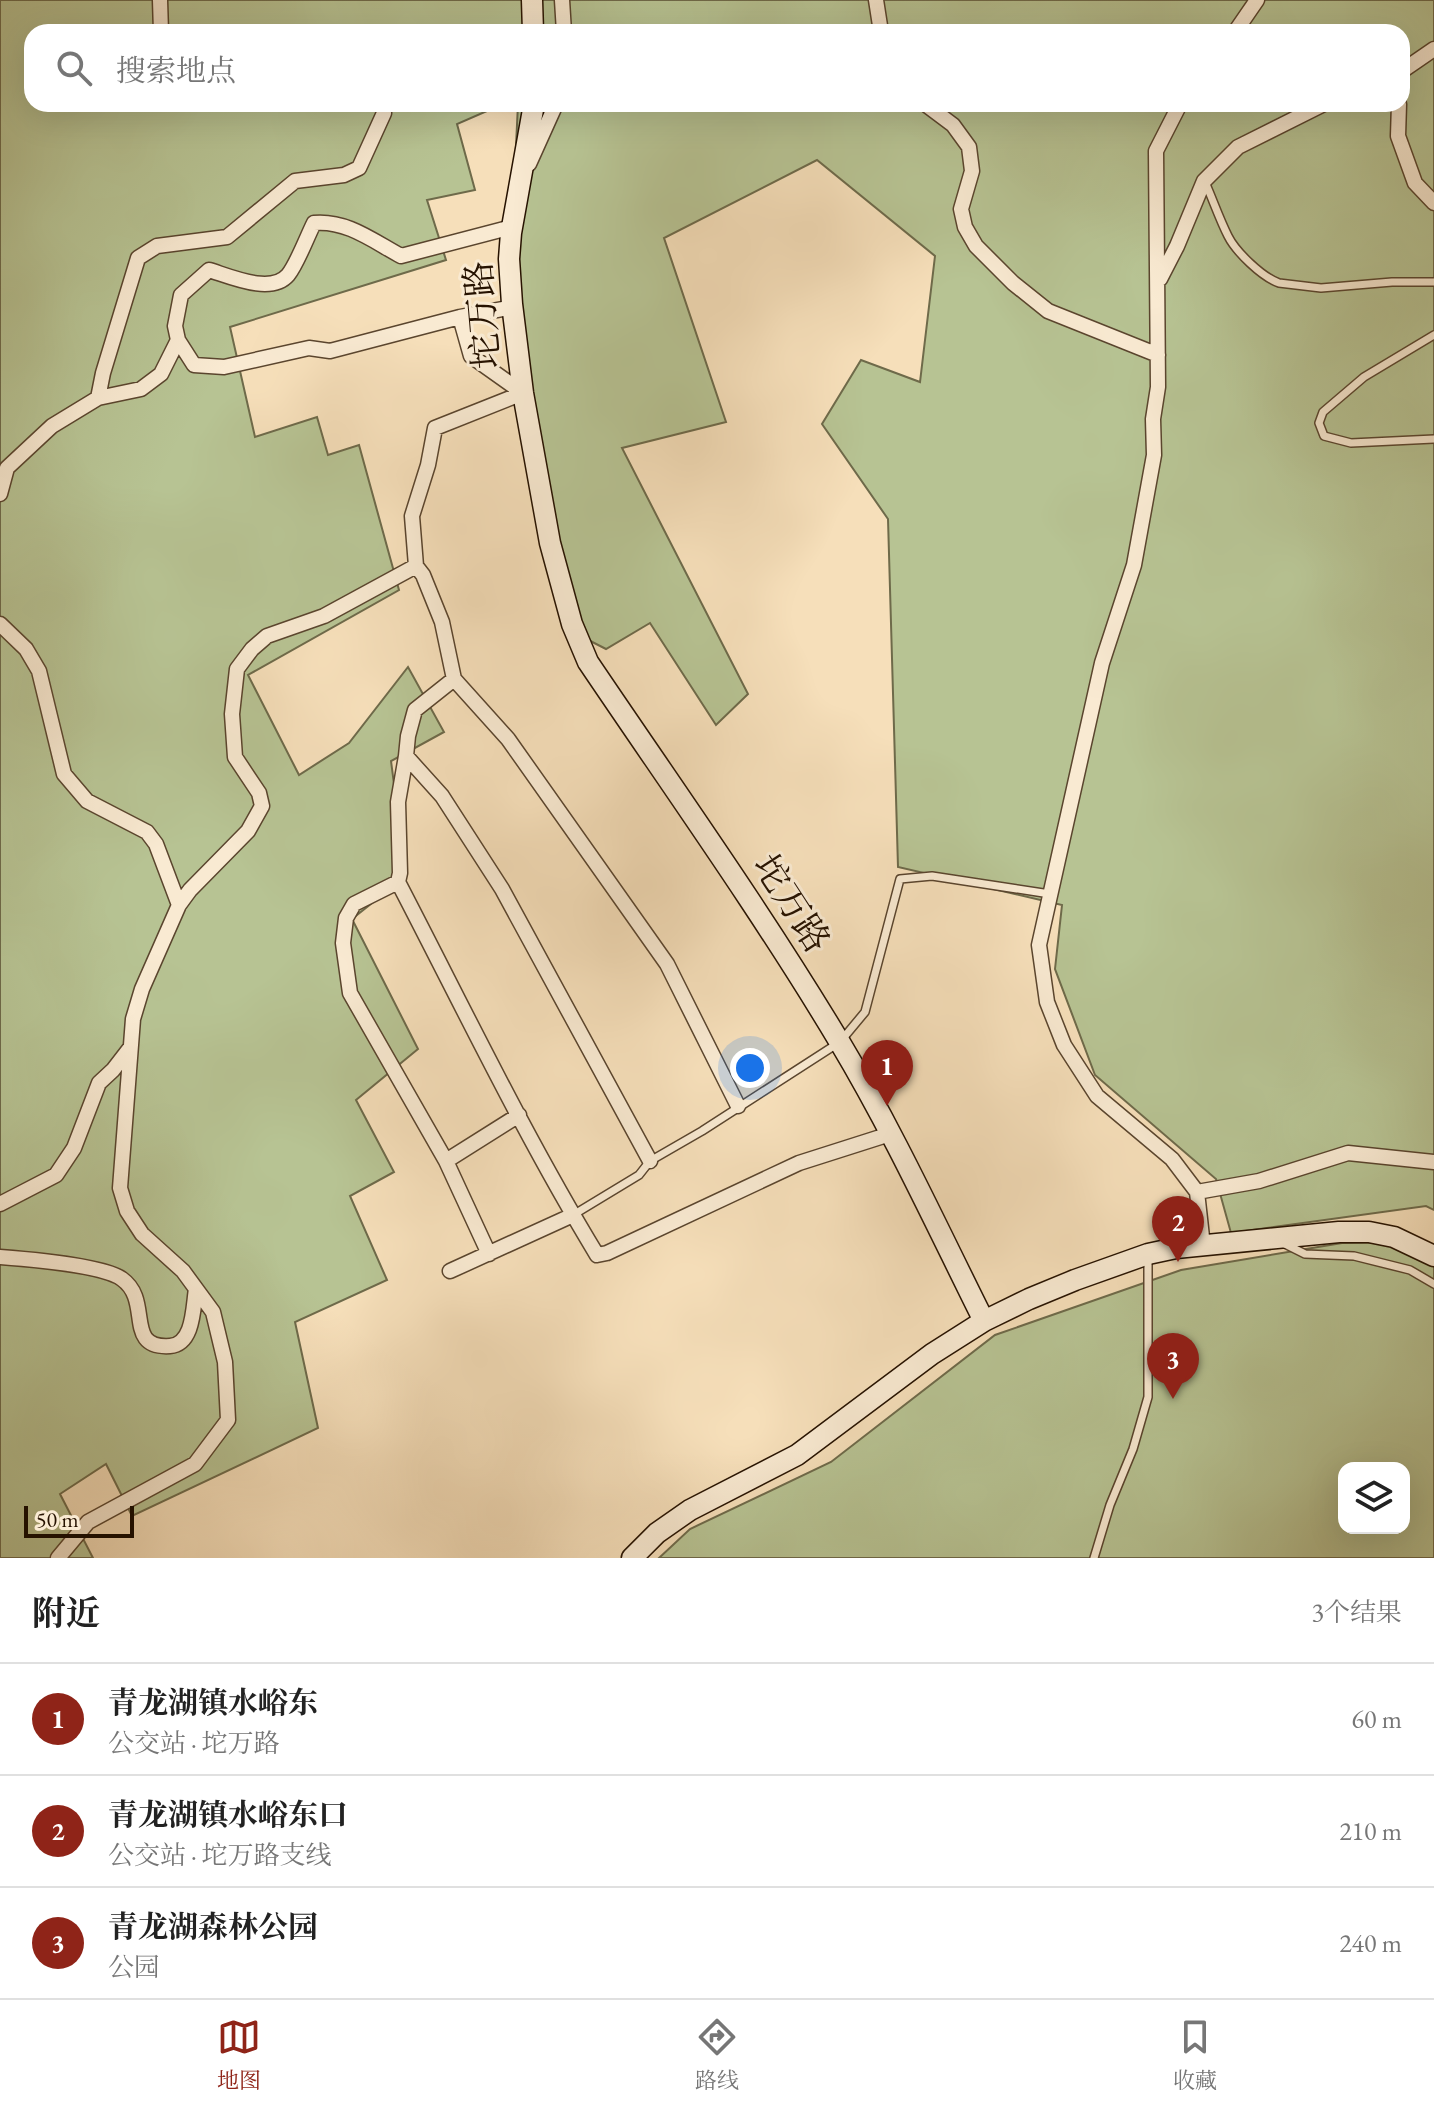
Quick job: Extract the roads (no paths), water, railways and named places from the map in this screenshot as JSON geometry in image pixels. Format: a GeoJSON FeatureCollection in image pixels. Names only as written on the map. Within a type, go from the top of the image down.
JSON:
{"type":"FeatureCollection","features":[{"type":"Feature","properties":{"kind":"main road"},"geometry":{"type":"LineString","coordinates":[[532,0],[533,24]]}},
{"type":"Feature","properties":{"kind":"main road","name":"坨万路"},"geometry":{"type":"LineString","coordinates":[[533,112],[509,259],[523,393],[550,543],[572,624],[588,662],[751,900],[840,1042],[984,1321]]}},
{"type":"Feature","properties":{"kind":"main road"},"geometry":{"type":"LineString","coordinates":[[632,1558],[657,1533],[690,1510],[797,1455],[932,1354],[984,1321],[1029,1299],[1148,1254],[1176,1248],[1339,1232],[1369,1232],[1394,1237],[1434,1256]]}},
{"type":"Feature","properties":{"kind":"street"},"geometry":{"type":"LineString","coordinates":[[160,0],[161,24]]}},
{"type":"Feature","properties":{"kind":"street"},"geometry":{"type":"LineString","coordinates":[[562,0],[564,24]]}},
{"type":"Feature","properties":{"kind":"street"},"geometry":{"type":"LineString","coordinates":[[876,0],[880,24]]}},
{"type":"Feature","properties":{"kind":"street"},"geometry":{"type":"LineString","coordinates":[[1240,24],[1257,0]]}},
{"type":"Feature","properties":{"kind":"street"},"geometry":{"type":"LineString","coordinates":[[1410,66],[1434,49]]}},
{"type":"Feature","properties":{"kind":"street"},"geometry":{"type":"LineString","coordinates":[[98,398],[138,258],[157,246],[227,237],[295,181],[344,175],[359,168],[384,112]]}},
{"type":"Feature","properties":{"kind":"street"},"geometry":{"type":"LineString","coordinates":[[522,178],[552,112]]}},
{"type":"Feature","properties":{"kind":"street"},"geometry":{"type":"LineString","coordinates":[[936,112],[953,125],[969,147],[972,171],[961,209],[965,227],[976,246],[1013,283],[1048,311],[1158,355]]}},
{"type":"Feature","properties":{"kind":"street"},"geometry":{"type":"LineString","coordinates":[[1176,112],[1156,151],[1158,387],[1153,419],[1154,455],[1134,565],[1102,663],[1039,945],[1047,1002],[1064,1045],[1097,1096],[1172,1159],[1197,1192],[1203,1246]]}},
{"type":"Feature","properties":{"kind":"street"},"geometry":{"type":"LineString","coordinates":[[1157,283],[1177,246],[1204,181],[1238,147],[1308,112]]}},
{"type":"Feature","properties":{"kind":"street"},"geometry":{"type":"LineString","coordinates":[[1399,112],[1398,136],[1415,183],[1434,203]]}},
{"type":"Feature","properties":{"kind":"street"},"geometry":{"type":"LineString","coordinates":[[512,227],[401,256],[349,227],[328,222],[314,223],[288,274],[279,281],[255,284],[209,270],[181,295],[175,326],[178,340],[194,365],[224,367],[309,348],[330,351],[460,317],[513,307]]}},
{"type":"Feature","properties":{"kind":"street"},"geometry":{"type":"LineString","coordinates":[[460,317],[471,356],[523,393]]}},
{"type":"Feature","properties":{"kind":"street"},"geometry":{"type":"LineString","coordinates":[[0,494],[7,468],[52,426],[98,398],[141,389],[161,374],[178,340]]}},
{"type":"Feature","properties":{"kind":"street"},"geometry":{"type":"LineString","coordinates":[[523,393],[435,428],[428,465],[412,516],[416,566],[423,575],[442,622],[454,679],[508,739],[667,964],[738,1106]]}},
{"type":"Feature","properties":{"kind":"street"},"geometry":{"type":"LineString","coordinates":[[58,1558],[88,1522],[195,1464],[228,1420],[225,1362],[213,1312],[183,1271],[142,1234],[127,1211],[120,1188],[133,1019],[142,989],[179,905],[248,831],[262,806],[259,793],[235,757],[232,714],[237,669],[267,636],[324,616],[416,566]]}},
{"type":"Feature","properties":{"kind":"street"},"geometry":{"type":"LineString","coordinates":[[0,624],[26,649],[39,671],[64,774],[87,801],[147,832],[156,844],[179,905]]}},
{"type":"Feature","properties":{"kind":"street"},"geometry":{"type":"LineString","coordinates":[[454,679],[415,710],[398,802],[398,882],[519,1115],[597,1255],[799,1163],[890,1134]]}},
{"type":"Feature","properties":{"kind":"street"},"geometry":{"type":"LineString","coordinates":[[406,756],[442,796],[502,889],[650,1161]]}},
{"type":"Feature","properties":{"kind":"street"},"geometry":{"type":"LineString","coordinates":[[398,882],[354,904],[346,918],[343,943],[350,993],[446,1161],[489,1254]]}},
{"type":"Feature","properties":{"kind":"street"},"geometry":{"type":"LineString","coordinates":[[0,1204],[56,1175],[74,1148],[99,1083],[131,1047]]}},
{"type":"Feature","properties":{"kind":"street"},"geometry":{"type":"LineString","coordinates":[[446,1161],[519,1115]]}},
{"type":"Feature","properties":{"kind":"street"},"geometry":{"type":"LineString","coordinates":[[1197,1192],[1259,1181],[1348,1153],[1434,1162]]}},
{"type":"Feature","properties":{"kind":"street"},"geometry":{"type":"LineString","coordinates":[[450,1271],[573,1215]]}},
{"type":"Feature","properties":{"kind":"street"},"geometry":{"type":"LineString","coordinates":[[0,1257],[86,1267],[121,1277],[133,1290],[138,1302],[140,1327],[146,1340],[159,1347],[176,1346],[189,1334],[196,1289]]}},
{"type":"Feature","properties":{"kind":"lane"},"geometry":{"type":"LineString","coordinates":[[1204,181],[1229,239],[1272,281],[1321,288],[1434,282]]}},
{"type":"Feature","properties":{"kind":"lane"},"geometry":{"type":"LineString","coordinates":[[1434,335],[1364,377],[1323,412],[1319,423],[1324,436],[1351,443],[1434,439]]}},
{"type":"Feature","properties":{"kind":"lane"},"geometry":{"type":"LineString","coordinates":[[573,1215],[639,1175],[650,1161],[840,1042],[865,1012],[900,879],[932,876],[1050,894]]}},
{"type":"Feature","properties":{"kind":"lane"},"geometry":{"type":"LineString","coordinates":[[1276,1239],[1305,1254],[1354,1256],[1410,1270],[1434,1284]]}},
{"type":"Feature","properties":{"kind":"lane"},"geometry":{"type":"LineString","coordinates":[[1094,1558],[1148,1397],[1148,1254]]}},
{"type":"Feature","properties":{"kind":"place","name":"青龙湖镇水峪东"},"geometry":{"type":"Point","coordinates":[887,1106]}},
{"type":"Feature","properties":{"kind":"place","name":"青龙湖镇水峪东口"},"geometry":{"type":"Point","coordinates":[1178,1262]}},
{"type":"Feature","properties":{"kind":"place","name":"青龙湖森林公园"},"geometry":{"type":"Point","coordinates":[1173,1399]}}]}
